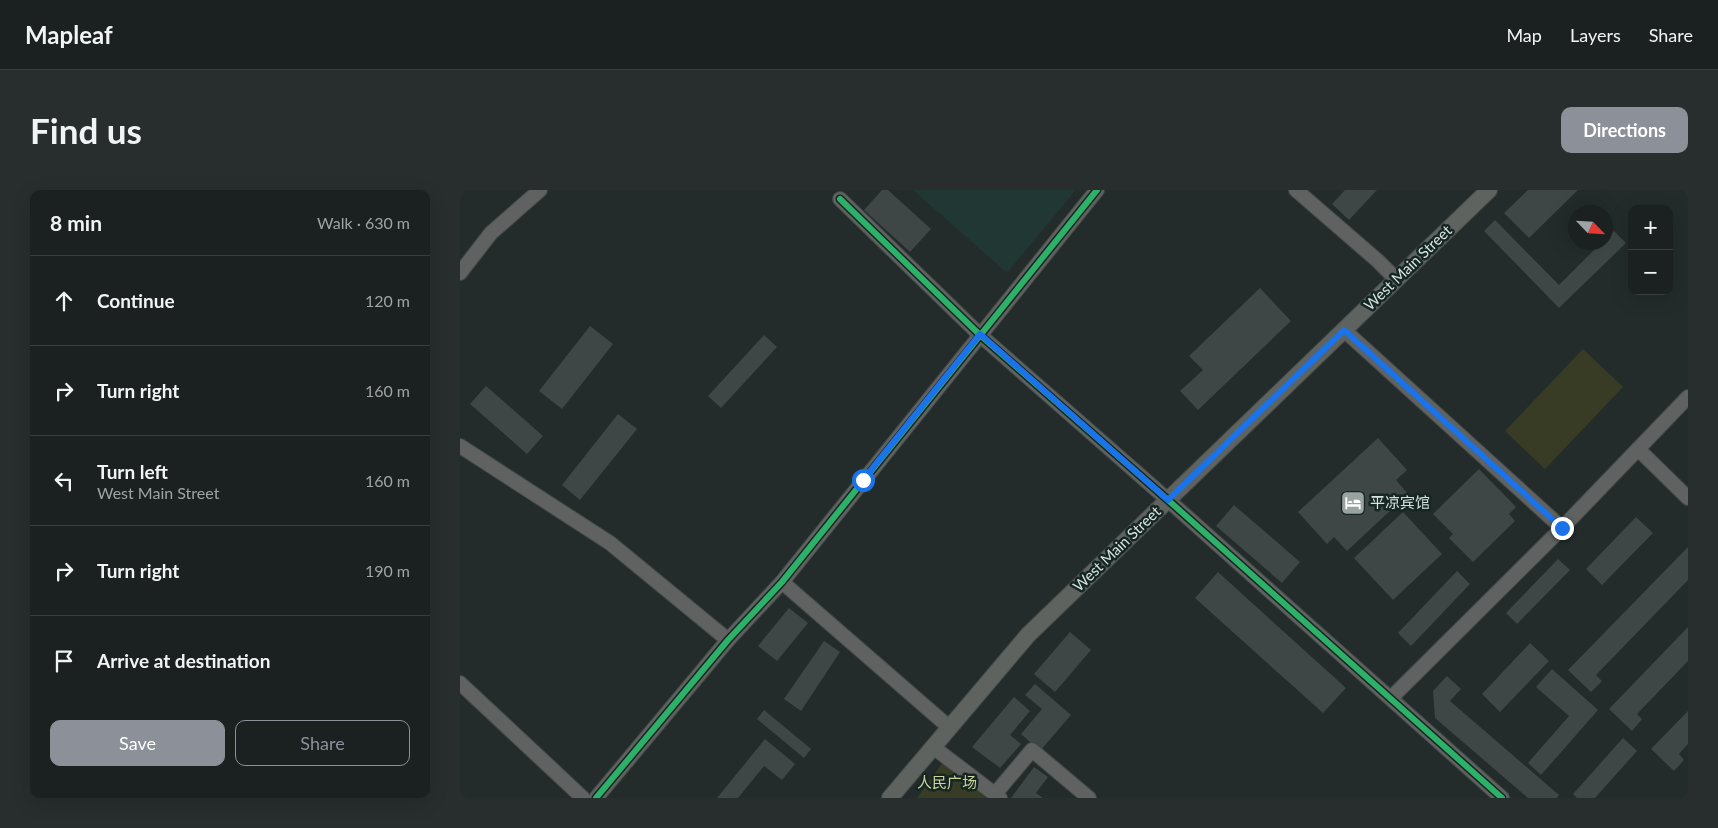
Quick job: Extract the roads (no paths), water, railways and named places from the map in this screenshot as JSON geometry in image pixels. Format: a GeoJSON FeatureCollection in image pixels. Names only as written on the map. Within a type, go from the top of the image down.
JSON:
{"type":"FeatureCollection","features":[{"type":"Feature","properties":{"kind":"main road","name":"West Main Street"},"geometry":{"type":"LineString","coordinates":[[878,798],[946,725],[1021,629],[1344,330],[1476,190]]}},
{"type":"Feature","properties":{"kind":"main road","name":"West Main Street"},"geometry":{"type":"LineString","coordinates":[[1165,497],[1393,276],[1489,190]]}},
{"type":"Feature","properties":{"kind":"main road","name":"West Main Street"},"geometry":{"type":"LineString","coordinates":[[890,798],[933,747],[946,725]]}},
{"type":"Feature","properties":{"kind":"street"},"geometry":{"type":"LineString","coordinates":[[460,272],[491,233],[540,190]]}},
{"type":"Feature","properties":{"kind":"street"},"geometry":{"type":"LineString","coordinates":[[596,798],[728,640],[782,582],[1097,190]]}},
{"type":"Feature","properties":{"kind":"street"},"geometry":{"type":"LineString","coordinates":[[1296,190],[1393,276]]}},
{"type":"Feature","properties":{"kind":"street"},"geometry":{"type":"LineString","coordinates":[[840,199],[980,334],[1502,798]]}},
{"type":"Feature","properties":{"kind":"street"},"geometry":{"type":"LineString","coordinates":[[1344,330],[1562,528]]}},
{"type":"Feature","properties":{"kind":"street"},"geometry":{"type":"LineString","coordinates":[[1391,698],[1562,528],[1688,397]]}},
{"type":"Feature","properties":{"kind":"street"},"geometry":{"type":"LineString","coordinates":[[460,446],[610,543],[728,640]]}},
{"type":"Feature","properties":{"kind":"street"},"geometry":{"type":"LineString","coordinates":[[1638,449],[1688,498]]}},
{"type":"Feature","properties":{"kind":"street"},"geometry":{"type":"LineString","coordinates":[[782,582],[946,725]]}},
{"type":"Feature","properties":{"kind":"street"},"geometry":{"type":"LineString","coordinates":[[460,682],[583,798]]}},
{"type":"Feature","properties":{"kind":"street"},"geometry":{"type":"LineString","coordinates":[[933,747],[997,796],[1032,750],[1088,798]]}},
{"type":"Feature","properties":{"kind":"place","name":"平凉宾馆"},"geometry":{"type":"Point","coordinates":[1353,503]}},
{"type":"Feature","properties":{"kind":"park label","name":"人民广场"},"geometry":{"type":"Point","coordinates":[947,783]}}]}
